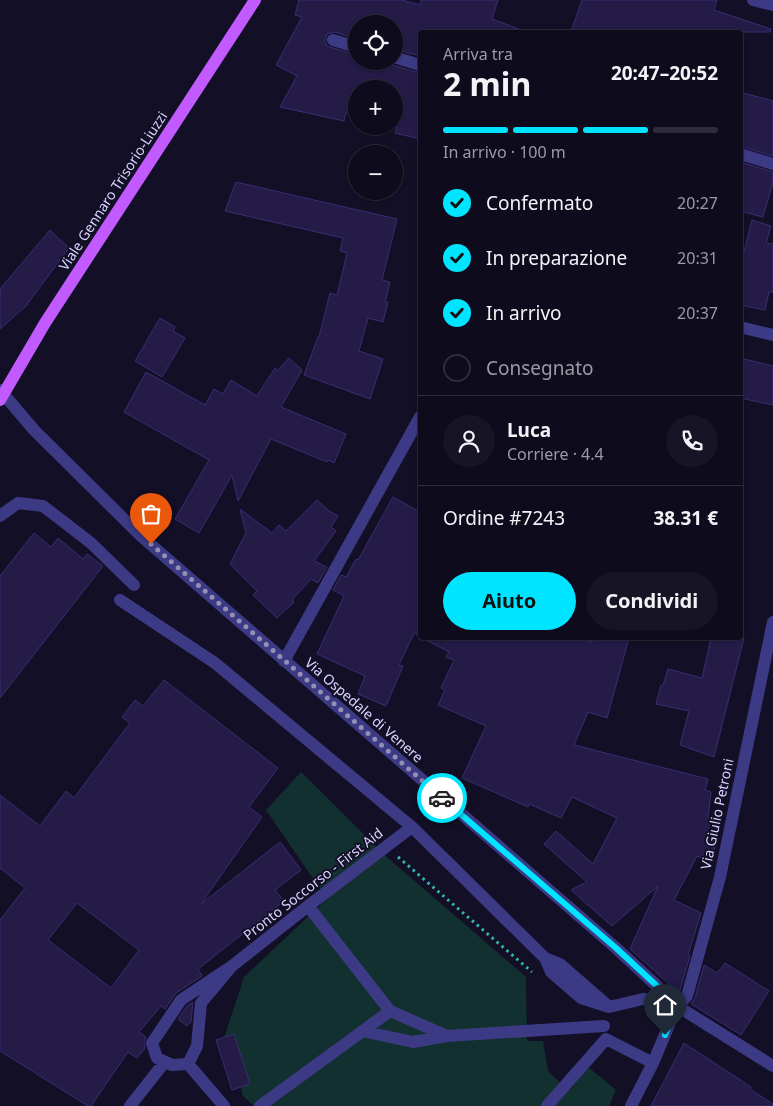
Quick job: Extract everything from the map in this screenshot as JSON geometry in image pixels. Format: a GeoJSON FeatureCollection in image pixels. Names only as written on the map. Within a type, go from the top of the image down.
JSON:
{"type":"FeatureCollection","features":[{"type":"Feature","properties":{"kind":"main road","name":"Viale Gennaro Trisorio-Liuzzi"},"geometry":{"type":"LineString","coordinates":[[1,395],[45,323],[255,0]]}},
{"type":"Feature","properties":{"kind":"street"},"geometry":{"type":"LineString","coordinates":[[753,0],[773,5]]}},
{"type":"Feature","properties":{"kind":"street"},"geometry":{"type":"LineString","coordinates":[[334,40],[348,44]]}},
{"type":"Feature","properties":{"kind":"street"},"geometry":{"type":"LineString","coordinates":[[403,60],[418,64]]}},
{"type":"Feature","properties":{"kind":"street"},"geometry":{"type":"LineString","coordinates":[[743,155],[773,164]]}},
{"type":"Feature","properties":{"kind":"street"},"geometry":{"type":"LineString","coordinates":[[743,328],[773,335]]}},
{"type":"Feature","properties":{"kind":"street","name":"Via Ospedale di Venere"},"geometry":{"type":"LineString","coordinates":[[1,395],[141,536],[616,948],[677,1006],[773,1066]]}},
{"type":"Feature","properties":{"kind":"street"},"geometry":{"type":"LineString","coordinates":[[284,661],[418,422]]}},
{"type":"Feature","properties":{"kind":"street"},"geometry":{"type":"LineString","coordinates":[[0,516],[18,503],[43,506],[91,543],[134,585]]}},
{"type":"Feature","properties":{"kind":"street"},"geometry":{"type":"LineString","coordinates":[[120,600],[215,663],[412,827],[545,958],[551,972],[581,998],[609,1006],[643,999],[677,1006]]}},
{"type":"Feature","properties":{"kind":"street","name":"Via Giulio Petroni"},"geometry":{"type":"LineString","coordinates":[[631,1106],[654,1063],[677,1006],[687,996],[720,877],[773,622]]}},
{"type":"Feature","properties":{"kind":"street","name":"Pronto Soccorso - First Aid"},"geometry":{"type":"LineString","coordinates":[[232,966],[412,827]]}},
{"type":"Feature","properties":{"kind":"street"},"geometry":{"type":"LineString","coordinates":[[308,906],[390,1011],[447,1036]]}},
{"type":"Feature","properties":{"kind":"street"},"geometry":{"type":"LineString","coordinates":[[188,1064],[172,1065],[164,1063],[157,1058],[152,1043],[181,1000],[232,966]]}},
{"type":"Feature","properties":{"kind":"street"},"geometry":{"type":"LineString","coordinates":[[188,1064],[197,1046],[201,1003],[232,966]]}},
{"type":"Feature","properties":{"kind":"street"},"geometry":{"type":"LineString","coordinates":[[548,1106],[606,1039],[604,1026],[609,1006]]}},
{"type":"Feature","properties":{"kind":"street"},"geometry":{"type":"LineString","coordinates":[[260,1106],[390,1011]]}},
{"type":"Feature","properties":{"kind":"street"},"geometry":{"type":"LineString","coordinates":[[362,1031],[413,1042],[447,1036],[604,1026]]}},
{"type":"Feature","properties":{"kind":"street"},"geometry":{"type":"LineString","coordinates":[[606,1039],[654,1063]]}},
{"type":"Feature","properties":{"kind":"street"},"geometry":{"type":"LineString","coordinates":[[130,1106],[164,1063]]}},
{"type":"Feature","properties":{"kind":"street"},"geometry":{"type":"LineString","coordinates":[[188,1064],[224,1106]]}},
{"type":"Feature","properties":{"kind":"path"},"geometry":{"type":"LineString","coordinates":[[385,847],[535,974]]}},
{"type":"Feature","properties":{"kind":"green space"},"geometry":{"type":"Polygon","coordinates":[[[301,772],[388,858],[526,977],[527,1041],[543,1041],[548,1071],[569,1091],[588,1067],[616,1090],[609,1106],[254,1106],[242,1095],[239,1059],[224,1038],[244,977],[327,899],[266,810],[301,772]]]}},
{"type":"Feature","properties":{"kind":"building"},"geometry":{"type":"Polygon","coordinates":[[[299,0],[402,0],[420,5],[421,0],[498,0],[492,19],[521,30],[418,30],[418,55],[403,51],[403,15],[348,15],[348,36],[335,32],[327,34],[325,41],[327,46],[348,53],[348,70],[403,70],[403,68],[418,72],[418,139],[403,135],[403,80],[348,80],[348,113],[346,112],[344,121],[280,107],[297,76],[276,65],[302,17],[295,15],[299,0]]]}},
{"type":"Feature","properties":{"kind":"building"},"geometry":{"type":"Polygon","coordinates":[[[582,0],[717,0],[714,10],[771,29],[770,32],[743,32],[743,30],[572,30],[582,0]]]}},
{"type":"Feature","properties":{"kind":"building"},"geometry":{"type":"Polygon","coordinates":[[[743,93],[773,101],[773,156],[743,147],[743,93]]]}},
{"type":"Feature","properties":{"kind":"building"},"geometry":{"type":"Polygon","coordinates":[[[743,163],[773,172],[773,182],[763,217],[743,212],[743,163]]]}},
{"type":"Feature","properties":{"kind":"building"},"geometry":{"type":"Polygon","coordinates":[[[236,182],[397,219],[382,280],[390,282],[383,322],[368,318],[359,351],[383,359],[370,399],[304,375],[319,337],[330,293],[337,295],[347,253],[340,251],[343,238],[225,211],[236,182]]]}},
{"type":"Feature","properties":{"kind":"building"},"geometry":{"type":"Polygon","coordinates":[[[752,220],[771,226],[766,243],[773,244],[773,292],[769,292],[765,310],[743,306],[743,256],[752,220]]]}},
{"type":"Feature","properties":{"kind":"building"},"geometry":{"type":"Polygon","coordinates":[[[50,230],[69,248],[26,306],[0,329],[0,289],[50,230]]]}},
{"type":"Feature","properties":{"kind":"building"},"geometry":{"type":"Polygon","coordinates":[[[160,318],[175,327],[173,331],[185,338],[162,377],[135,361],[160,318]]]}},
{"type":"Feature","properties":{"kind":"building"},"geometry":{"type":"Polygon","coordinates":[[[289,358],[302,370],[281,407],[346,434],[334,463],[328,460],[327,462],[271,439],[238,501],[232,475],[199,533],[175,519],[209,460],[124,412],[146,372],[205,405],[214,389],[223,394],[231,380],[257,396],[275,368],[277,371],[289,358]]]}},
{"type":"Feature","properties":{"kind":"building"},"geometry":{"type":"Polygon","coordinates":[[[743,359],[773,366],[773,405],[743,399],[743,359]]]}},
{"type":"Feature","properties":{"kind":"building"},"geometry":{"type":"Polygon","coordinates":[[[393,497],[418,511],[418,635],[414,633],[399,665],[403,666],[386,706],[358,694],[365,676],[317,654],[344,596],[333,590],[341,575],[346,577],[356,559],[358,560],[393,497]]]}},
{"type":"Feature","properties":{"kind":"building"},"geometry":{"type":"Polygon","coordinates":[[[317,500],[338,516],[331,527],[336,531],[314,561],[327,567],[318,583],[311,579],[292,600],[294,602],[277,618],[253,595],[257,591],[230,564],[246,533],[240,509],[272,533],[279,525],[286,531],[317,500]]]}},
{"type":"Feature","properties":{"kind":"building"},"geometry":{"type":"Polygon","coordinates":[[[34,533],[51,547],[58,538],[83,559],[87,554],[103,566],[0,698],[0,576],[34,533]]]}},
{"type":"Feature","properties":{"kind":"building"},"geometry":{"type":"Polygon","coordinates":[[[744,638],[714,757],[680,745],[689,711],[656,704],[668,669],[702,678],[711,640],[743,640],[744,638]]]}},
{"type":"Feature","properties":{"kind":"building"},"geometry":{"type":"Polygon","coordinates":[[[426,640],[584,640],[592,642],[592,640],[628,640],[607,718],[588,712],[574,745],[708,779],[705,790],[711,792],[708,817],[720,819],[712,862],[697,856],[674,900],[701,913],[679,993],[630,949],[658,886],[612,926],[571,890],[587,882],[544,844],[556,831],[593,864],[617,818],[572,797],[561,818],[529,804],[528,807],[462,778],[486,726],[438,705],[445,690],[441,688],[454,660],[446,657],[449,652],[426,640]]]}},
{"type":"Feature","properties":{"kind":"building"},"geometry":{"type":"Polygon","coordinates":[[[164,680],[278,768],[249,807],[262,817],[201,904],[280,842],[301,870],[275,890],[284,901],[198,969],[202,976],[176,993],[165,1009],[161,1006],[139,1032],[146,1037],[144,1042],[145,1048],[137,1058],[128,1052],[91,1106],[88,1106],[0,1051],[0,920],[25,888],[0,868],[0,795],[40,826],[66,791],[74,798],[130,723],[122,717],[135,700],[143,706],[164,680]],[[77,903],[48,940],[111,988],[139,950],[77,903]]]}},
{"type":"Feature","properties":{"kind":"building"},"geometry":{"type":"Polygon","coordinates":[[[725,963],[769,991],[741,1035],[691,1004],[695,998],[704,965],[717,973],[725,963]]]}},
{"type":"Feature","properties":{"kind":"building"},"geometry":{"type":"Polygon","coordinates":[[[193,1002],[191,1022],[187,1026],[178,1019],[187,1006],[193,1002]]]}},
{"type":"Feature","properties":{"kind":"building"},"geometry":{"type":"Polygon","coordinates":[[[234,1034],[250,1084],[232,1090],[216,1040],[234,1034]]]}},
{"type":"Feature","properties":{"kind":"building"},"geometry":{"type":"Polygon","coordinates":[[[684,1043],[751,1087],[750,1089],[773,1104],[773,1106],[651,1106],[684,1043]]]}},
{"type":"Feature","properties":{"kind":"way so far"},"geometry":{"type":"LineString","coordinates":[[151,544],[442,798]]}},
{"type":"Feature","properties":{"kind":"route"},"geometry":{"type":"LineString","coordinates":[[442,798],[616,948],[677,1006],[665,1035]]}}]}
